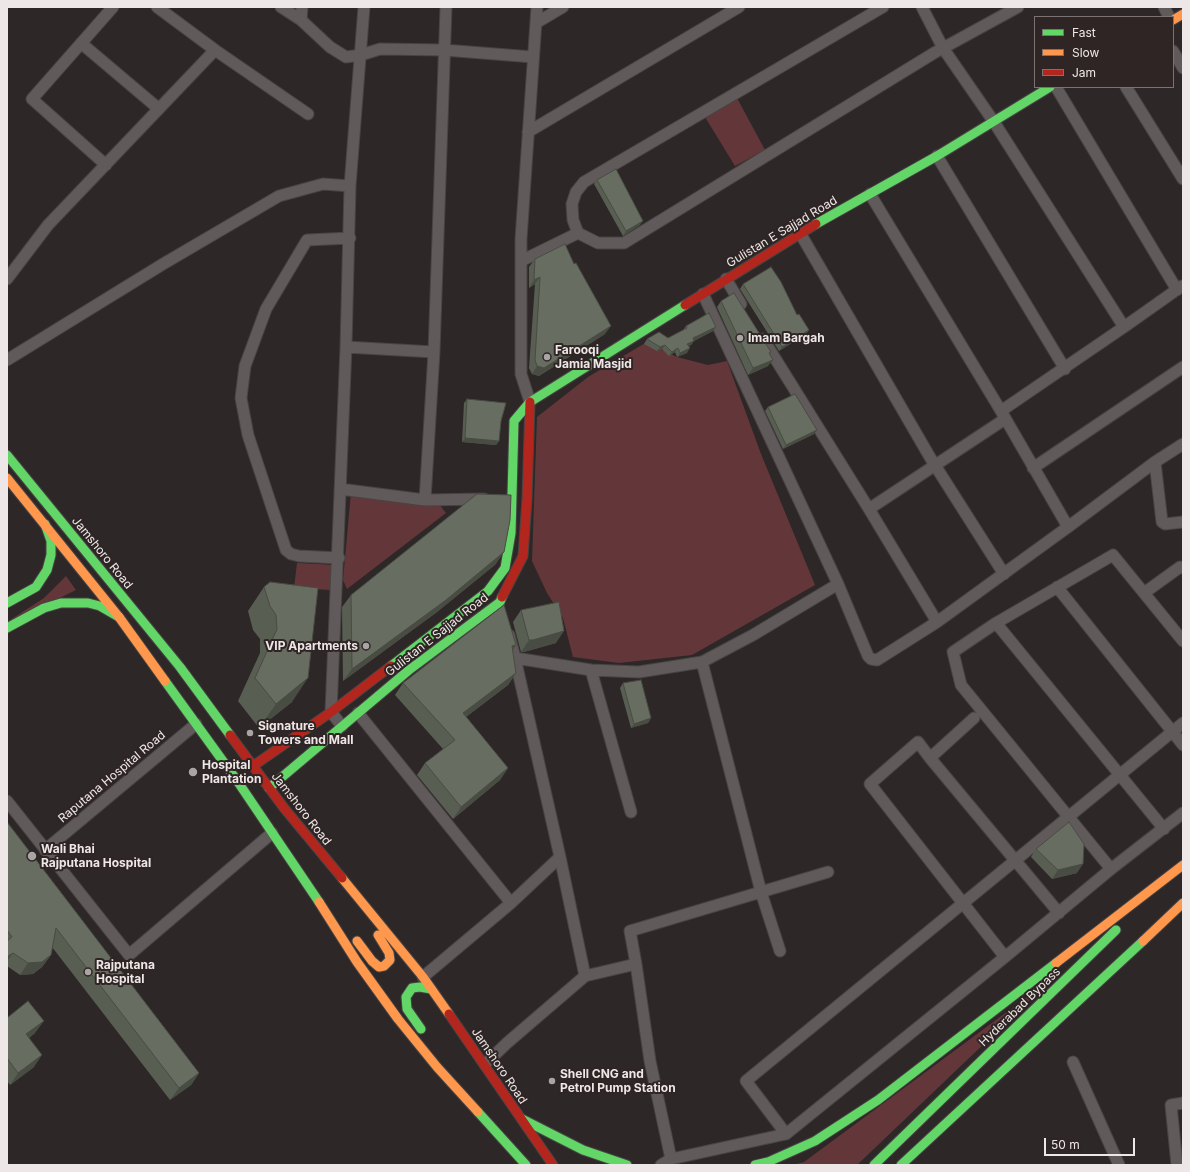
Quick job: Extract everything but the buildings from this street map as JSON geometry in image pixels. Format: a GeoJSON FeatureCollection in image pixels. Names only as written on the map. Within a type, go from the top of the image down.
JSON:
{"type":"FeatureCollection","features":[{"type":"Feature","properties":{"kind":"main road"},"geometry":{"type":"LineString","coordinates":[[1174,19],[1183,14]]}},
{"type":"Feature","properties":{"kind":"main road","name":"Gulistan E Sajjad Road"},"geometry":{"type":"LineString","coordinates":[[253,766],[332,712],[488,591],[505,568],[511,533],[504,499],[514,421],[530,402],[800,233],[937,156],[1048,88]]}},
{"type":"Feature","properties":{"kind":"main road","name":"Gulistan E Sajjad Road"},"geometry":{"type":"LineString","coordinates":[[269,788],[410,670],[500,602],[523,556],[527,499],[530,402]]}},
{"type":"Feature","properties":{"kind":"main road","name":"Jamshoro Road"},"geometry":{"type":"LineString","coordinates":[[7,455],[180,667],[269,788],[423,977],[485,1064],[553,1165]]}},
{"type":"Feature","properties":{"kind":"main road"},"geometry":{"type":"LineString","coordinates":[[7,478],[45,523],[119,617],[238,782],[331,919],[357,962],[398,1019],[436,1067],[526,1165]]}},
{"type":"Feature","properties":{"kind":"main road"},"geometry":{"type":"LineString","coordinates":[[7,603],[36,587],[47,570],[51,555],[51,541],[45,523]]}},
{"type":"Feature","properties":{"kind":"main road"},"geometry":{"type":"LineString","coordinates":[[7,628],[44,608],[61,603],[88,603],[100,606],[119,617]]}},
{"type":"Feature","properties":{"kind":"main road"},"geometry":{"type":"LineString","coordinates":[[755,1165],[768,1162],[815,1142],[878,1100],[1183,865]]}},
{"type":"Feature","properties":{"kind":"main road","name":"Hyderabad Bypass"},"geometry":{"type":"LineString","coordinates":[[874,1165],[1183,865]]}},
{"type":"Feature","properties":{"kind":"main road"},"geometry":{"type":"LineString","coordinates":[[331,919],[358,943],[379,967],[384,966],[390,960],[389,953],[384,944],[337,873]]}},
{"type":"Feature","properties":{"kind":"main road"},"geometry":{"type":"LineString","coordinates":[[901,1165],[1183,903]]}},
{"type":"Feature","properties":{"kind":"main road"},"geometry":{"type":"LineString","coordinates":[[431,989],[420,987],[412,988],[406,997],[407,1009],[468,1102]]}},
{"type":"Feature","properties":{"kind":"main road"},"geometry":{"type":"LineString","coordinates":[[520,1118],[582,1150],[627,1165]]}},
{"type":"Feature","properties":{"kind":"street"},"geometry":{"type":"LineString","coordinates":[[106,165],[32,99],[113,7]]}},
{"type":"Feature","properties":{"kind":"street"},"geometry":{"type":"LineString","coordinates":[[157,7],[214,50],[308,114]]}},
{"type":"Feature","properties":{"kind":"street"},"geometry":{"type":"LineString","coordinates":[[281,7],[301,20],[330,47],[346,57],[361,55],[380,49],[444,50],[533,57]]}},
{"type":"Feature","properties":{"kind":"street"},"geometry":{"type":"LineString","coordinates":[[301,20],[302,7]]}},
{"type":"Feature","properties":{"kind":"street"},"geometry":{"type":"LineString","coordinates":[[342,726],[332,712],[350,238],[350,186],[364,7]]}},
{"type":"Feature","properties":{"kind":"street"},"geometry":{"type":"LineString","coordinates":[[425,500],[434,352],[446,7]]}},
{"type":"Feature","properties":{"kind":"street"},"geometry":{"type":"LineString","coordinates":[[530,402],[521,374],[521,261],[537,7]]}},
{"type":"Feature","properties":{"kind":"street"},"geometry":{"type":"LineString","coordinates":[[536,23],[563,7]]}},
{"type":"Feature","properties":{"kind":"street"},"geometry":{"type":"LineString","coordinates":[[528,132],[739,7]]}},
{"type":"Feature","properties":{"kind":"street"},"geometry":{"type":"LineString","coordinates":[[882,7],[584,182],[576,192],[572,204],[573,220],[578,233],[598,243],[624,243],[943,48],[1018,7]]}},
{"type":"Feature","properties":{"kind":"street"},"geometry":{"type":"LineString","coordinates":[[922,7],[943,48],[994,122],[1124,328]]}},
{"type":"Feature","properties":{"kind":"street"},"geometry":{"type":"LineString","coordinates":[[1164,7],[1168,16]]}},
{"type":"Feature","properties":{"kind":"street"},"geometry":{"type":"LineString","coordinates":[[81,43],[159,109]]}},
{"type":"Feature","properties":{"kind":"street"},"geometry":{"type":"LineString","coordinates":[[7,279],[48,225],[214,50]]}},
{"type":"Feature","properties":{"kind":"street"},"geometry":{"type":"LineString","coordinates":[[1174,53],[1183,68]]}},
{"type":"Feature","properties":{"kind":"street"},"geometry":{"type":"LineString","coordinates":[[869,509],[935,466],[1065,369],[1180,288],[1057,88]]}},
{"type":"Feature","properties":{"kind":"street"},"geometry":{"type":"LineString","coordinates":[[1127,88],[1183,179]]}},
{"type":"Feature","properties":{"kind":"street"},"geometry":{"type":"LineString","coordinates":[[937,156],[1065,369]]}},
{"type":"Feature","properties":{"kind":"street"},"geometry":{"type":"LineString","coordinates":[[7,360],[163,264],[279,196],[323,184],[350,186]]}},
{"type":"Feature","properties":{"kind":"street"},"geometry":{"type":"LineString","coordinates":[[870,194],[1003,415],[1068,527]]}},
{"type":"Feature","properties":{"kind":"street"},"geometry":{"type":"LineString","coordinates":[[521,261],[578,233]]}},
{"type":"Feature","properties":{"kind":"street"},"geometry":{"type":"LineString","coordinates":[[800,233],[935,466],[1004,574]]}},
{"type":"Feature","properties":{"kind":"street"},"geometry":{"type":"LineString","coordinates":[[339,558],[299,556],[291,554],[286,550],[248,435],[241,398],[245,366],[266,309],[308,240],[350,238]]}},
{"type":"Feature","properties":{"kind":"street"},"geometry":{"type":"LineString","coordinates":[[726,279],[747,313]]}},
{"type":"Feature","properties":{"kind":"street"},"geometry":{"type":"LineString","coordinates":[[703,294],[838,584],[871,659],[877,660],[937,622],[1155,462],[1183,444]]}},
{"type":"Feature","properties":{"kind":"street"},"geometry":{"type":"LineString","coordinates":[[755,327],[869,509],[937,622]]}},
{"type":"Feature","properties":{"kind":"street"},"geometry":{"type":"LineString","coordinates":[[346,347],[434,352]]}},
{"type":"Feature","properties":{"kind":"street"},"geometry":{"type":"LineString","coordinates":[[1033,468],[1183,366]]}},
{"type":"Feature","properties":{"kind":"street"},"geometry":{"type":"LineString","coordinates":[[1155,462],[1162,522],[1165,524],[1183,522]]}},
{"type":"Feature","properties":{"kind":"street"},"geometry":{"type":"LineString","coordinates":[[340,489],[425,500],[527,499]]}},
{"type":"Feature","properties":{"kind":"street"},"geometry":{"type":"LineString","coordinates":[[1111,869],[1067,818],[960,685],[954,652],[996,623],[1113,555],[1183,641]]}},
{"type":"Feature","properties":{"kind":"street"},"geometry":{"type":"LineString","coordinates":[[1144,593],[1180,566],[1183,568]]}},
{"type":"Feature","properties":{"kind":"street"},"geometry":{"type":"LineString","coordinates":[[516,658],[591,670],[639,672],[702,662],[753,635],[838,584]]}},
{"type":"Feature","properties":{"kind":"street"},"geometry":{"type":"LineString","coordinates":[[1057,587],[1183,745]]}},
{"type":"Feature","properties":{"kind":"street"},"geometry":{"type":"LineString","coordinates":[[500,602],[516,658],[585,976]]}},
{"type":"Feature","properties":{"kind":"street"},"geometry":{"type":"LineString","coordinates":[[996,623],[1164,829]]}},
{"type":"Feature","properties":{"kind":"street"},"geometry":{"type":"LineString","coordinates":[[702,662],[761,892],[780,951]]}},
{"type":"Feature","properties":{"kind":"street"},"geometry":{"type":"LineString","coordinates":[[591,670],[631,812]]}},
{"type":"Feature","properties":{"kind":"street"},"geometry":{"type":"LineString","coordinates":[[358,713],[511,903]]}},
{"type":"Feature","properties":{"kind":"street"},"geometry":{"type":"LineString","coordinates":[[930,758],[974,718]]}},
{"type":"Feature","properties":{"kind":"street"},"geometry":{"type":"LineString","coordinates":[[786,1134],[746,1081],[1183,723]]}},
{"type":"Feature","properties":{"kind":"street","name":"Raputana Hospital Road"},"geometry":{"type":"LineString","coordinates":[[46,850],[196,724]]}},
{"type":"Feature","properties":{"kind":"street"},"geometry":{"type":"LineString","coordinates":[[1005,957],[962,904],[870,784],[918,742],[1014,861],[1059,913]]}},
{"type":"Feature","properties":{"kind":"street"},"geometry":{"type":"LineString","coordinates":[[7,801],[129,955],[272,833]]}},
{"type":"Feature","properties":{"kind":"street"},"geometry":{"type":"LineString","coordinates":[[661,1165],[671,1158],[786,1134],[1059,913],[1111,869],[1183,813]]}},
{"type":"Feature","properties":{"kind":"street"},"geometry":{"type":"LineString","coordinates":[[423,977],[511,903],[560,857]]}},
{"type":"Feature","properties":{"kind":"street"},"geometry":{"type":"LineString","coordinates":[[671,1158],[650,1061],[630,931],[828,872]]}},
{"type":"Feature","properties":{"kind":"street"},"geometry":{"type":"LineString","coordinates":[[485,1064],[506,1043],[585,976],[636,964]]}},
{"type":"Feature","properties":{"kind":"street"},"geometry":{"type":"LineString","coordinates":[[1073,1062],[1119,1165]]}},
{"type":"Feature","properties":{"kind":"street"},"geometry":{"type":"LineString","coordinates":[[1179,1163],[1171,1105],[1183,1103]]}},
{"type":"Feature","properties":{"kind":"shaded area"},"geometry":{"type":"Polygon","coordinates":[[[737,98],[765,150],[735,166],[705,117],[737,98]]]}},
{"type":"Feature","properties":{"kind":"shaded area"},"geometry":{"type":"Polygon","coordinates":[[[647,342],[677,357],[708,365],[727,361],[761,454],[815,585],[692,655],[619,663],[573,657],[563,618],[547,593],[532,561],[537,417],[588,377],[647,342]]]}},
{"type":"Feature","properties":{"kind":"shaded area"},"geometry":{"type":"Polygon","coordinates":[[[351,492],[439,504],[446,513],[347,589],[343,580],[351,492]]]}},
{"type":"Feature","properties":{"kind":"shaded area"},"geometry":{"type":"Polygon","coordinates":[[[297,563],[336,565],[331,590],[294,588],[297,563]]]}},
{"type":"Feature","properties":{"kind":"shaded area"},"geometry":{"type":"Polygon","coordinates":[[[66,576],[76,590],[7,624],[7,622],[44,598],[66,576]]]}},
{"type":"Feature","properties":{"kind":"shaded area"},"geometry":{"type":"Polygon","coordinates":[[[1054,977],[857,1165],[792,1165],[804,1162],[1054,977]]]}},
{"type":"Feature","properties":{"kind":"traffic: fast"},"geometry":{"type":"LineString","coordinates":[[816,224],[937,156],[1048,88]]}},
{"type":"Feature","properties":{"kind":"traffic: fast"},"geometry":{"type":"LineString","coordinates":[[391,666],[488,591],[505,568],[511,533],[514,421],[530,402],[685,305]]}},
{"type":"Feature","properties":{"kind":"traffic: fast"},"geometry":{"type":"LineString","coordinates":[[7,455],[180,667],[230,735]]}},
{"type":"Feature","properties":{"kind":"traffic: fast"},"geometry":{"type":"LineString","coordinates":[[7,603],[36,587],[47,570],[51,555],[51,541],[45,524]]}},
{"type":"Feature","properties":{"kind":"traffic: fast"},"geometry":{"type":"LineString","coordinates":[[269,788],[409,670],[500,602],[502,597]]}},
{"type":"Feature","properties":{"kind":"traffic: fast"},"geometry":{"type":"LineString","coordinates":[[7,628],[44,608],[61,603],[88,603],[100,606],[119,617]]}},
{"type":"Feature","properties":{"kind":"traffic: fast"},"geometry":{"type":"LineString","coordinates":[[165,681],[238,782],[319,902]]}},
{"type":"Feature","properties":{"kind":"traffic: fast"},"geometry":{"type":"LineString","coordinates":[[874,1165],[1116,930]]}},
{"type":"Feature","properties":{"kind":"traffic: fast"},"geometry":{"type":"LineString","coordinates":[[901,1165],[1143,941]]}},
{"type":"Feature","properties":{"kind":"traffic: fast"},"geometry":{"type":"LineString","coordinates":[[755,1165],[768,1162],[815,1141],[878,1100],[1056,963]]}},
{"type":"Feature","properties":{"kind":"traffic: fast"},"geometry":{"type":"LineString","coordinates":[[421,1029],[407,1009],[406,997],[412,988],[420,987],[431,989]]}},
{"type":"Feature","properties":{"kind":"traffic: fast"},"geometry":{"type":"LineString","coordinates":[[478,1112],[526,1165]]}},
{"type":"Feature","properties":{"kind":"traffic: fast"},"geometry":{"type":"LineString","coordinates":[[522,1119],[583,1150],[627,1165]]}},
{"type":"Feature","properties":{"kind":"traffic: slow"},"geometry":{"type":"LineString","coordinates":[[1174,19],[1183,14]]}},
{"type":"Feature","properties":{"kind":"traffic: slow"},"geometry":{"type":"LineString","coordinates":[[7,478],[119,617],[165,681]]}},
{"type":"Feature","properties":{"kind":"traffic: slow"},"geometry":{"type":"LineString","coordinates":[[1056,963],[1183,865]]}},
{"type":"Feature","properties":{"kind":"traffic: slow"},"geometry":{"type":"LineString","coordinates":[[342,878],[423,977],[449,1014]]}},
{"type":"Feature","properties":{"kind":"traffic: slow"},"geometry":{"type":"LineString","coordinates":[[319,902],[357,962],[398,1019],[437,1067],[478,1112]]}},
{"type":"Feature","properties":{"kind":"traffic: slow"},"geometry":{"type":"LineString","coordinates":[[1143,941],[1183,903]]}},
{"type":"Feature","properties":{"kind":"traffic: slow"},"geometry":{"type":"LineString","coordinates":[[357,941],[372,961],[379,967],[384,966],[390,960],[389,953],[378,935]]}},
{"type":"Feature","properties":{"kind":"traffic: jam"},"geometry":{"type":"LineString","coordinates":[[685,305],[816,224]]}},
{"type":"Feature","properties":{"kind":"traffic: jam"},"geometry":{"type":"LineString","coordinates":[[502,597],[523,556],[527,499],[530,402]]}},
{"type":"Feature","properties":{"kind":"traffic: jam"},"geometry":{"type":"LineString","coordinates":[[253,766],[331,712],[391,666]]}},
{"type":"Feature","properties":{"kind":"traffic: jam"},"geometry":{"type":"LineString","coordinates":[[230,735],[284,808],[342,878]]}},
{"type":"Feature","properties":{"kind":"traffic: jam"},"geometry":{"type":"LineString","coordinates":[[449,1014],[553,1165]]}},
{"type":"Feature","properties":{"kind":"place","name":"Imam Bargah"},"geometry":{"type":"Point","coordinates":[740,338]}},
{"type":"Feature","properties":{"kind":"place","name":"Farooqi Jamia Masjid"},"geometry":{"type":"Point","coordinates":[547,357]}},
{"type":"Feature","properties":{"kind":"place","name":"VIP Apartments"},"geometry":{"type":"Point","coordinates":[366,646]}},
{"type":"Feature","properties":{"kind":"place","name":"Signature Towers and Mall"},"geometry":{"type":"Point","coordinates":[250,733]}},
{"type":"Feature","properties":{"kind":"place","name":"Hospital Plantation"},"geometry":{"type":"Point","coordinates":[193,772]}},
{"type":"Feature","properties":{"kind":"place","name":"Wali Bhai Rajputana Hospital"},"geometry":{"type":"Point","coordinates":[32,856]}},
{"type":"Feature","properties":{"kind":"place","name":"Rajputana Hospital"},"geometry":{"type":"Point","coordinates":[88,972]}},
{"type":"Feature","properties":{"kind":"place","name":"Shell CNG and Petrol Pump Station"},"geometry":{"type":"Point","coordinates":[552,1081]}}]}
